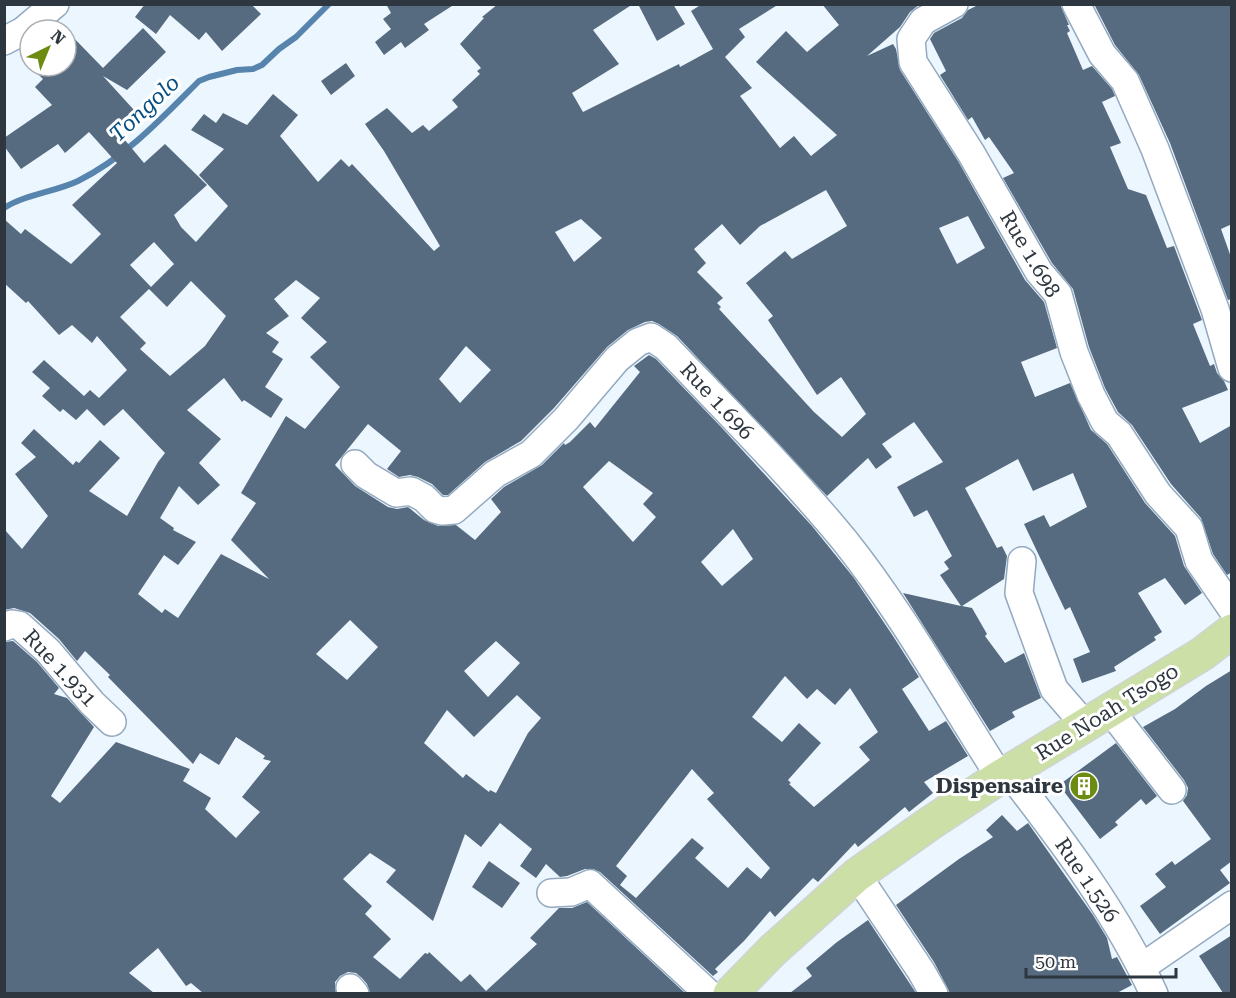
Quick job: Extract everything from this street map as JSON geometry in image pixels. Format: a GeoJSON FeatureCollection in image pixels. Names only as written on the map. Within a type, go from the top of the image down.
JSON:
{"type":"FeatureCollection","features":[{"type":"Feature","properties":{"kind":"main road","name":"Rue Noah Tsogo"},"geometry":{"type":"LineString","coordinates":[[730,993],[773,950],[857,875],[929,824],[1202,654],[1232,632]]}},
{"type":"Feature","properties":{"kind":"street"},"geometry":{"type":"LineString","coordinates":[[4,41],[23,31],[55,4]]}},
{"type":"Feature","properties":{"kind":"street","name":"Rue 1.698"},"geometry":{"type":"LineString","coordinates":[[954,4],[923,21],[911,39],[913,62],[971,153],[1040,272],[1058,294],[1074,352],[1090,395],[1105,422],[1119,434],[1158,494],[1189,528],[1199,561],[1232,609]]}},
{"type":"Feature","properties":{"kind":"street"},"geometry":{"type":"LineString","coordinates":[[1076,4],[1102,54],[1125,81],[1155,149],[1215,309],[1232,368]]}},
{"type":"Feature","properties":{"kind":"street","name":"Rue 1.696"},"geometry":{"type":"LineString","coordinates":[[355,464],[366,475],[396,493],[411,491],[424,498],[435,508],[442,511],[454,510],[495,474],[531,454],[567,419],[617,359],[638,342],[651,337],[666,346],[846,543],[895,611],[1005,775]]}},
{"type":"Feature","properties":{"kind":"street"},"geometry":{"type":"LineString","coordinates":[[1022,561],[1019,593],[1054,689],[1098,718],[1172,790]]}},
{"type":"Feature","properties":{"kind":"street","name":"Rue 1.931"},"geometry":{"type":"LineString","coordinates":[[4,627],[12,624],[19,625],[48,651],[92,703],[112,722]]}},
{"type":"Feature","properties":{"kind":"street","name":"Rue 1.526"},"geometry":{"type":"LineString","coordinates":[[1005,775],[1062,842],[1110,912],[1142,967],[1154,993]]}},
{"type":"Feature","properties":{"kind":"street"},"geometry":{"type":"LineString","coordinates":[[857,875],[934,993]]}},
{"type":"Feature","properties":{"kind":"street"},"geometry":{"type":"LineString","coordinates":[[551,893],[571,892],[590,884],[709,993]]}},
{"type":"Feature","properties":{"kind":"street"},"geometry":{"type":"LineString","coordinates":[[1142,967],[1232,905]]}},
{"type":"Feature","properties":{"kind":"building"},"geometry":{"type":"Polygon","coordinates":[[[145,4],[251,4],[261,14],[222,51],[206,32],[199,40],[170,15],[156,34],[135,17],[145,4]]]}},
{"type":"Feature","properties":{"kind":"building"},"geometry":{"type":"Polygon","coordinates":[[[386,4],[455,4],[424,24],[429,30],[405,48],[401,42],[384,55],[375,42],[391,29],[383,19],[391,13],[386,4]]]}},
{"type":"Feature","properties":{"kind":"building"},"geometry":{"type":"Polygon","coordinates":[[[498,4],[633,4],[593,30],[619,64],[572,93],[583,112],[679,64],[680,67],[713,49],[691,11],[702,4],[779,4],[739,29],[745,37],[725,57],[752,88],[740,96],[780,148],[794,136],[811,156],[837,135],[756,62],[786,31],[807,52],[839,25],[822,4],[920,4],[910,12],[900,27],[867,56],[893,44],[900,70],[958,161],[1025,280],[1044,302],[1057,348],[1021,362],[1035,397],[1070,383],[1091,430],[1107,444],[1145,503],[1175,536],[1184,566],[1202,593],[1185,605],[1165,578],[1138,593],[1162,632],[1154,637],[1156,640],[1114,667],[1116,671],[1082,683],[1073,659],[1090,652],[1070,607],[1065,610],[1024,524],[1044,515],[1050,527],[1087,507],[1073,473],[1033,491],[1018,459],[965,488],[997,548],[1002,546],[1007,556],[1004,579],[962,606],[972,608],[987,634],[985,636],[1005,663],[1024,653],[1041,698],[1012,712],[1015,717],[990,731],[903,593],[961,606],[940,575],[949,569],[944,562],[952,556],[927,510],[914,517],[897,487],[943,462],[914,422],[882,444],[892,457],[876,469],[868,458],[827,496],[677,336],[659,324],[652,321],[645,322],[628,330],[607,347],[554,408],[521,441],[485,462],[448,495],[443,495],[432,484],[418,477],[410,475],[399,477],[387,469],[401,451],[368,424],[335,465],[355,486],[388,507],[397,509],[408,507],[424,520],[438,526],[456,525],[475,540],[501,512],[491,499],[504,487],[542,465],[590,422],[595,428],[640,372],[634,366],[649,355],[656,359],[723,429],[812,526],[854,578],[893,636],[919,677],[902,689],[929,731],[946,721],[968,756],[924,782],[933,793],[909,812],[905,807],[858,847],[855,843],[818,882],[813,878],[775,917],[770,911],[715,969],[718,972],[713,976],[600,872],[585,869],[560,877],[546,864],[536,878],[520,866],[532,849],[500,823],[481,847],[465,834],[433,921],[386,882],[396,870],[370,853],[343,879],[372,906],[365,914],[391,939],[373,957],[400,979],[425,953],[429,952],[461,982],[470,974],[486,991],[537,944],[530,938],[559,908],[572,908],[587,902],[685,993],[370,993],[362,978],[356,973],[348,972],[335,982],[336,993],[203,993],[191,983],[186,986],[158,948],[129,973],[154,993],[4,993],[4,642],[13,641],[37,662],[59,688],[54,694],[67,698],[94,727],[51,796],[60,803],[116,742],[190,769],[183,781],[211,798],[205,809],[236,838],[260,812],[242,797],[271,761],[263,759],[265,756],[236,737],[219,765],[200,753],[193,764],[85,651],[77,661],[59,639],[30,613],[14,608],[4,610],[4,529],[22,549],[48,516],[15,474],[36,457],[21,443],[34,429],[73,465],[76,461],[79,463],[100,440],[120,458],[89,491],[127,516],[165,453],[123,409],[104,426],[87,409],[76,420],[63,409],[60,412],[42,396],[50,388],[32,372],[44,360],[84,396],[90,390],[99,398],[127,370],[97,336],[92,343],[72,325],[59,335],[28,301],[26,303],[4,283],[4,219],[21,234],[25,229],[71,264],[101,234],[72,205],[117,163],[89,132],[65,153],[58,144],[21,169],[4,146],[4,138],[52,105],[35,87],[42,78],[78,78],[78,42],[103,68],[143,28],[166,52],[127,90],[103,76],[134,110],[114,127],[144,163],[165,144],[207,185],[174,215],[181,227],[196,242],[228,206],[199,175],[224,149],[191,130],[204,114],[216,123],[223,113],[247,125],[273,94],[298,115],[280,136],[318,182],[341,159],[349,167],[352,164],[434,251],[440,246],[384,151],[365,124],[387,108],[412,133],[423,125],[429,131],[458,107],[452,100],[480,74],[477,71],[481,68],[460,44],[484,18],[482,17],[498,4]],[[826,190],[760,226],[740,245],[722,224],[694,249],[706,263],[697,272],[723,298],[717,303],[721,307],[719,309],[814,412],[842,437],[866,414],[841,377],[817,395],[768,320],[773,316],[746,283],[785,251],[792,259],[847,226],[826,190]],[[968,216],[939,228],[957,264],[985,248],[968,216]],[[581,219],[555,232],[574,262],[602,238],[581,219]],[[154,242],[130,265],[151,287],[174,264],[154,242]],[[296,280],[274,299],[289,316],[266,333],[279,342],[272,352],[283,359],[265,387],[283,399],[271,418],[244,400],[242,402],[224,378],[187,410],[221,439],[199,463],[220,485],[198,505],[179,486],[160,518],[174,528],[173,530],[196,542],[178,565],[164,555],[138,594],[162,613],[165,609],[178,618],[221,554],[269,579],[231,540],[256,503],[241,493],[286,416],[305,429],[340,387],[310,357],[327,342],[301,318],[320,298],[296,280]],[[191,281],[167,307],[149,289],[120,317],[146,343],[140,349],[170,376],[205,346],[226,316],[191,281]],[[466,346],[439,379],[460,403],[491,370],[466,346]],[[609,461],[583,487],[633,542],[656,517],[643,504],[653,493],[609,461]],[[733,529],[701,562],[722,586],[753,559],[733,529]],[[350,620],[316,654],[347,680],[378,647],[350,620]],[[496,641],[464,671],[488,697],[520,663],[496,641]],[[785,676],[752,717],[782,742],[799,723],[821,743],[788,780],[791,783],[789,784],[814,807],[870,760],[859,747],[878,732],[850,688],[835,705],[817,689],[807,699],[785,676]],[[517,695],[474,737],[447,710],[424,743],[463,778],[466,774],[489,792],[490,790],[496,793],[528,733],[541,718],[517,695]],[[692,769],[616,866],[627,876],[620,885],[636,898],[692,838],[704,848],[695,858],[728,888],[747,867],[761,879],[770,868],[707,799],[714,793],[692,769]]]}},
{"type":"Feature","properties":{"kind":"building"},"geometry":{"type":"Polygon","coordinates":[[[638,4],[673,4],[685,24],[657,41],[638,4]]]}},
{"type":"Feature","properties":{"kind":"building"},"geometry":{"type":"Polygon","coordinates":[[[980,4],[1060,4],[1069,25],[1067,25],[1070,31],[1067,33],[1083,70],[1092,66],[1112,89],[1115,96],[1102,102],[1121,143],[1110,147],[1128,189],[1146,195],[1167,248],[1174,246],[1202,320],[1193,324],[1210,366],[1214,364],[1228,390],[1182,408],[1200,443],[1232,425],[1232,572],[1227,575],[1213,554],[1201,518],[1171,484],[1132,425],[1118,412],[1105,388],[1089,347],[1073,289],[1052,263],[1003,178],[1014,173],[989,137],[985,140],[972,117],[968,120],[940,75],[946,71],[930,39],[934,33],[962,18],[968,10],[980,4]]]}},
{"type":"Feature","properties":{"kind":"building"},"geometry":{"type":"Polygon","coordinates":[[[1094,4],[1232,4],[1232,224],[1221,229],[1232,260],[1232,299],[1228,300],[1170,143],[1139,75],[1115,45],[1094,4]]]}},
{"type":"Feature","properties":{"kind":"building"},"geometry":{"type":"Polygon","coordinates":[[[346,63],[355,76],[331,95],[321,81],[346,63]]]}},
{"type":"Feature","properties":{"kind":"building"},"geometry":{"type":"Polygon","coordinates":[[[1232,670],[1232,861],[1220,870],[1230,883],[1160,934],[1140,906],[1166,887],[1155,874],[1172,861],[1175,865],[1211,839],[1183,801],[1188,788],[1184,780],[1143,727],[1175,709],[1232,670]]]}},
{"type":"Feature","properties":{"kind":"building"},"geometry":{"type":"Polygon","coordinates":[[[1116,743],[1157,796],[1146,805],[1141,799],[1115,822],[1118,825],[1100,839],[1059,785],[1116,743]]]}},
{"type":"Feature","properties":{"kind":"building"},"geometry":{"type":"Polygon","coordinates":[[[1002,815],[1017,831],[1028,823],[1093,915],[1107,938],[1112,959],[1117,957],[1132,985],[1117,993],[950,993],[934,962],[896,905],[993,837],[986,830],[1002,815]]]}},
{"type":"Feature","properties":{"kind":"building"},"geometry":{"type":"Polygon","coordinates":[[[489,861],[520,883],[502,908],[472,887],[489,861]]]}},
{"type":"Feature","properties":{"kind":"building"},"geometry":{"type":"Polygon","coordinates":[[[868,920],[916,993],[790,993],[812,976],[806,968],[868,920]]]}},
{"type":"Feature","properties":{"kind":"building"},"geometry":{"type":"Polygon","coordinates":[[[1232,935],[1232,993],[1223,993],[1199,956],[1232,935]]]}},
{"type":"Feature","properties":{"kind":"waterway","name":"Tongolo"},"geometry":{"type":"LineString","coordinates":[[4,208],[22,199],[69,185],[112,161],[142,136],[199,81],[262,65],[296,37],[329,4]]}},
{"type":"Feature","properties":{"kind":"place","name":"Dispensaire"},"geometry":{"type":"Point","coordinates":[1084,786]}}]}
